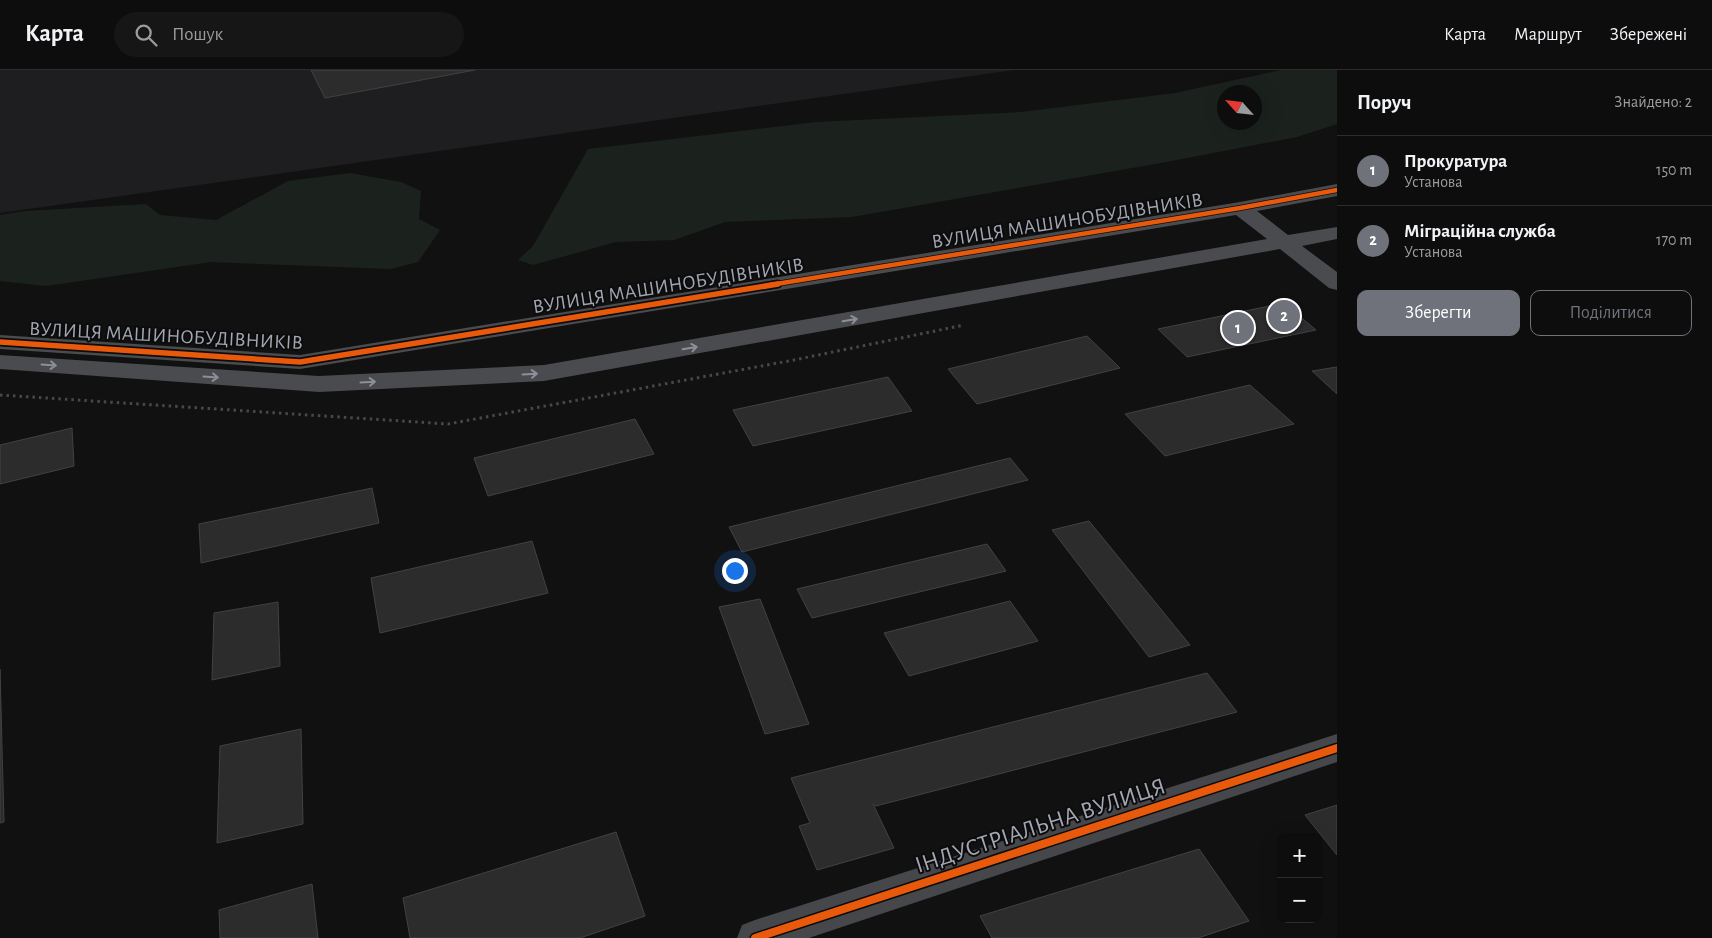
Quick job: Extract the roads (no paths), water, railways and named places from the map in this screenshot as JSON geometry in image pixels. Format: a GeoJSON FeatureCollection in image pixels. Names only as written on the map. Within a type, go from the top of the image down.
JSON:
{"type":"FeatureCollection","features":[{"type":"Feature","properties":{"kind":"street","name":"ВУЛИЦЯ МАШИНОБУДІВНИКІВ"},"geometry":{"type":"LineString","coordinates":[[0,342],[300,362],[1240,208],[1337,190]]}},
{"type":"Feature","properties":{"kind":"street"},"geometry":{"type":"LineString","coordinates":[[1240,208],[1337,283]]}},
{"type":"Feature","properties":{"kind":"street","name":"ВУЛИЦЯ МАШИНОБУДІВНИКІВ"},"geometry":{"type":"LineString","coordinates":[[0,362],[319,384],[544,373],[1337,233]]}},
{"type":"Feature","properties":{"kind":"street","name":"ІНДУСТРІАЛЬНА ВУЛИЦЯ"},"geometry":{"type":"LineString","coordinates":[[756,938],[1337,748]]}},
{"type":"Feature","properties":{"kind":"place","name":"Міграційна служба"},"geometry":{"type":"Point","coordinates":[1284,316]}},
{"type":"Feature","properties":{"kind":"place","name":"Прокуратура"},"geometry":{"type":"Point","coordinates":[1238,328]}}]}
